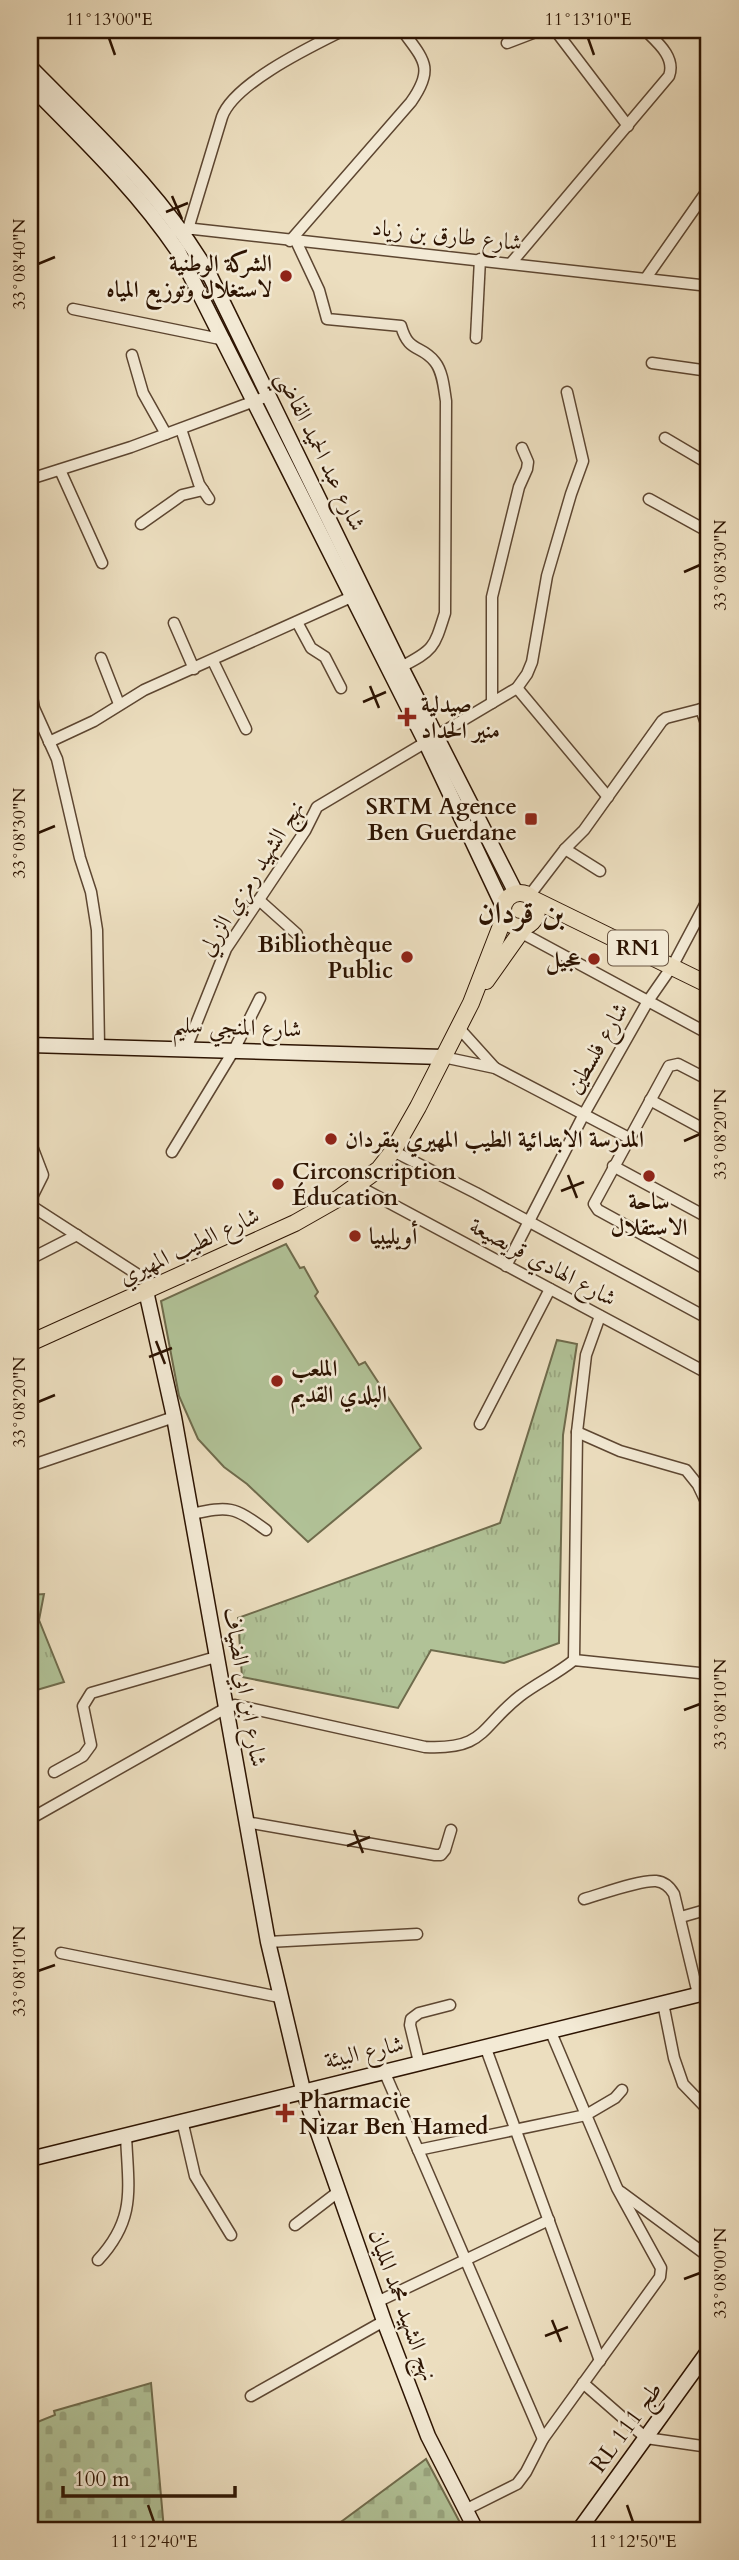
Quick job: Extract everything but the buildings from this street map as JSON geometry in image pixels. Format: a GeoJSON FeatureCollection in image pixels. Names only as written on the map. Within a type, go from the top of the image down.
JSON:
{"type":"FeatureCollection","features":[{"type":"Feature","properties":{"kind":"main road"},"geometry":{"type":"LineString","coordinates":[[506,900],[527,910],[471,1003],[504,912],[506,900]]}},
{"type":"Feature","properties":{"kind":"main road","name":"RN1"},"geometry":{"type":"LineString","coordinates":[[504,912],[513,926],[527,910],[565,914],[709,985]]}},
{"type":"Feature","properties":{"kind":"main road","name":"شارع الطيب المهيري"},"geometry":{"type":"LineString","coordinates":[[30,1343],[295,1223],[358,1186],[379,1169],[393,1151],[471,1003]]}},
{"type":"Feature","properties":{"kind":"street"},"geometry":{"type":"LineString","coordinates":[[179,231],[229,101],[271,71],[344,30]]}},
{"type":"Feature","properties":{"kind":"street"},"geometry":{"type":"LineString","coordinates":[[401,667],[431,649],[437,640],[445,613],[444,383],[435,362],[405,341],[401,326],[327,319],[319,290],[293,241],[411,102],[424,83],[425,74],[421,59],[402,30]]}},
{"type":"Feature","properties":{"kind":"street"},"geometry":{"type":"LineString","coordinates":[[507,43],[541,30]]}},
{"type":"Feature","properties":{"kind":"street"},"geometry":{"type":"LineString","coordinates":[[555,30],[628,127]]}},
{"type":"Feature","properties":{"kind":"street"},"geometry":{"type":"LineString","coordinates":[[512,262],[658,92],[671,71],[668,57],[645,30]]}},
{"type":"Feature","properties":{"kind":"street","name":"شارع عبد الحميد القاضي"},"geometry":{"type":"LineString","coordinates":[[30,67],[137,176],[211,278],[261,399],[358,594],[430,738],[527,910]]}},
{"type":"Feature","properties":{"kind":"street","name":"شارع عبد الحميد القاضي"},"geometry":{"type":"LineString","coordinates":[[30,85],[157,219],[179,231],[194,279],[225,340],[261,399]]}},
{"type":"Feature","properties":{"kind":"street"},"geometry":{"type":"LineString","coordinates":[[646,278],[709,188]]}},
{"type":"Feature","properties":{"kind":"street","name":"شارع طارق بن زياد"},"geometry":{"type":"LineString","coordinates":[[179,231],[512,262],[709,286]]}},
{"type":"Feature","properties":{"kind":"street"},"geometry":{"type":"LineString","coordinates":[[476,338],[480,259]]}},
{"type":"Feature","properties":{"kind":"street"},"geometry":{"type":"LineString","coordinates":[[74,309],[225,340]]}},
{"type":"Feature","properties":{"kind":"street"},"geometry":{"type":"LineString","coordinates":[[132,355],[143,393],[166,435]]}},
{"type":"Feature","properties":{"kind":"street"},"geometry":{"type":"LineString","coordinates":[[652,363],[709,371]]}},
{"type":"Feature","properties":{"kind":"street"},"geometry":{"type":"LineString","coordinates":[[567,392],[583,464],[571,494],[547,576],[532,662],[517,688],[608,797]]}},
{"type":"Feature","properties":{"kind":"street"},"geometry":{"type":"LineString","coordinates":[[30,479],[166,435],[261,399]]}},
{"type":"Feature","properties":{"kind":"street"},"geometry":{"type":"LineString","coordinates":[[141,524],[183,495],[206,494],[181,429]]}},
{"type":"Feature","properties":{"kind":"street"},"geometry":{"type":"LineString","coordinates":[[665,438],[709,464]]}},
{"type":"Feature","properties":{"kind":"street"},"geometry":{"type":"LineString","coordinates":[[492,703],[492,597],[519,487],[527,469],[528,462],[522,448]]}},
{"type":"Feature","properties":{"kind":"street"},"geometry":{"type":"LineString","coordinates":[[60,470],[102,563]]}},
{"type":"Feature","properties":{"kind":"street"},"geometry":{"type":"LineString","coordinates":[[649,499],[709,532]]}},
{"type":"Feature","properties":{"kind":"street"},"geometry":{"type":"LineString","coordinates":[[49,742],[94,721],[119,704],[358,594]]}},
{"type":"Feature","properties":{"kind":"street","name":"شارع عبد الحميد القاضي"},"geometry":{"type":"LineString","coordinates":[[358,594],[401,667],[504,912]]}},
{"type":"Feature","properties":{"kind":"street"},"geometry":{"type":"LineString","coordinates":[[298,622],[311,648],[324,657],[341,688]]}},
{"type":"Feature","properties":{"kind":"street"},"geometry":{"type":"LineString","coordinates":[[174,623],[194,669]]}},
{"type":"Feature","properties":{"kind":"street"},"geometry":{"type":"LineString","coordinates":[[101,658],[119,704]]}},
{"type":"Feature","properties":{"kind":"street"},"geometry":{"type":"LineString","coordinates":[[213,661],[246,729]]}},
{"type":"Feature","properties":{"kind":"street"},"geometry":{"type":"LineString","coordinates":[[30,685],[34,708],[57,760],[80,858],[91,892],[97,930],[99,1046]]}},
{"type":"Feature","properties":{"kind":"street","name":"نهج الشهيد رمزي الزرلي"},"geometry":{"type":"LineString","coordinates":[[186,1049],[226,949],[305,831],[317,807],[517,688]]}},
{"type":"Feature","properties":{"kind":"street"},"geometry":{"type":"LineString","coordinates":[[709,732],[705,708],[662,721],[584,830],[565,849],[527,910],[648,1001],[709,1034]]}},
{"type":"Feature","properties":{"kind":"street"},"geometry":{"type":"LineString","coordinates":[[565,849],[600,871]]}},
{"type":"Feature","properties":{"kind":"street","name":"شارع فلسطين"},"geometry":{"type":"LineString","coordinates":[[506,1266],[584,1114],[648,1001],[673,965],[709,897]]}},
{"type":"Feature","properties":{"kind":"street"},"geometry":{"type":"LineString","coordinates":[[259,900],[297,934]]}},
{"type":"Feature","properties":{"kind":"street"},"geometry":{"type":"LineString","coordinates":[[172,1152],[234,1050],[260,999]]}},
{"type":"Feature","properties":{"kind":"street"},"geometry":{"type":"LineString","coordinates":[[458,1027],[495,1068]]}},
{"type":"Feature","properties":{"kind":"street","name":"شارع المنجي سليم"},"geometry":{"type":"LineString","coordinates":[[30,1045],[443,1057]]}},
{"type":"Feature","properties":{"kind":"street"},"geometry":{"type":"LineString","coordinates":[[443,1057],[495,1068],[629,1138]]}},
{"type":"Feature","properties":{"kind":"street"},"geometry":{"type":"LineString","coordinates":[[709,1080],[678,1064],[671,1064],[594,1200],[595,1207],[709,1271]]}},
{"type":"Feature","properties":{"kind":"street"},"geometry":{"type":"LineString","coordinates":[[650,1100],[709,1132]]}},
{"type":"Feature","properties":{"kind":"street"},"geometry":{"type":"LineString","coordinates":[[30,1141],[43,1175],[30,1203],[151,1289]]}},
{"type":"Feature","properties":{"kind":"street"},"geometry":{"type":"LineString","coordinates":[[393,1151],[709,1319]]}},
{"type":"Feature","properties":{"kind":"street"},"geometry":{"type":"LineString","coordinates":[[613,1166],[709,1218]]}},
{"type":"Feature","properties":{"kind":"street","name":"شارع الهادي قريصيعة"},"geometry":{"type":"LineString","coordinates":[[358,1186],[709,1374]]}},
{"type":"Feature","properties":{"kind":"street"},"geometry":{"type":"LineString","coordinates":[[30,1258],[77,1235]]}},
{"type":"Feature","properties":{"kind":"street","name":"شارع ابن ابي الضياف"},"geometry":{"type":"LineString","coordinates":[[151,1289],[268,1942],[303,2090]]}},
{"type":"Feature","properties":{"kind":"street"},"geometry":{"type":"LineString","coordinates":[[480,1424],[550,1289]]}},
{"type":"Feature","properties":{"kind":"street"},"geometry":{"type":"LineString","coordinates":[[574,1660],[577,1432],[586,1355],[600,1316]]}},
{"type":"Feature","properties":{"kind":"street"},"geometry":{"type":"LineString","coordinates":[[30,1466],[174,1417]]}},
{"type":"Feature","properties":{"kind":"street"},"geometry":{"type":"LineString","coordinates":[[577,1432],[620,1451],[679,1466],[687,1471],[698,1485],[709,1508]]}},
{"type":"Feature","properties":{"kind":"street"},"geometry":{"type":"LineString","coordinates":[[191,1514],[219,1508],[233,1509],[266,1530]]}},
{"type":"Feature","properties":{"kind":"street"},"geometry":{"type":"LineString","coordinates":[[54,1772],[83,1756],[91,1745],[83,1706],[91,1693],[216,1657]]}},
{"type":"Feature","properties":{"kind":"street"},"geometry":{"type":"LineString","coordinates":[[30,1819],[226,1708],[243,1705],[425,1747],[453,1747],[478,1738],[520,1696],[574,1660],[709,1674]]}},
{"type":"Feature","properties":{"kind":"street"},"geometry":{"type":"LineString","coordinates":[[246,1822],[435,1855],[441,1855],[445,1850],[451,1830]]}},
{"type":"Feature","properties":{"kind":"street"},"geometry":{"type":"LineString","coordinates":[[584,1899],[657,1881],[671,1888],[704,1993]]}},
{"type":"Feature","properties":{"kind":"street"},"geometry":{"type":"LineString","coordinates":[[681,1917],[709,1909]]}},
{"type":"Feature","properties":{"kind":"street"},"geometry":{"type":"LineString","coordinates":[[268,1942],[417,1934]]}},
{"type":"Feature","properties":{"kind":"street"},"geometry":{"type":"LineString","coordinates":[[61,1953],[279,1997]]}},
{"type":"Feature","properties":{"kind":"street","name":"شارع البيئة"},"geometry":{"type":"LineString","coordinates":[[30,2159],[704,1993]]}},
{"type":"Feature","properties":{"kind":"street"},"geometry":{"type":"LineString","coordinates":[[663,2003],[674,2058],[683,2084],[709,2111]]}},
{"type":"Feature","properties":{"kind":"street"},"geometry":{"type":"LineString","coordinates":[[419,2062],[411,2020],[419,2013],[450,2006]]}},
{"type":"Feature","properties":{"kind":"street"},"geometry":{"type":"LineString","coordinates":[[465,2510],[517,2484],[527,2472],[543,2439],[660,2277],[661,2268],[617,2188],[550,2030]]}},
{"type":"Feature","properties":{"kind":"street"},"geometry":{"type":"LineString","coordinates":[[485,2046],[600,2361]]}},
{"type":"Feature","properties":{"kind":"street"},"geometry":{"type":"LineString","coordinates":[[384,2071],[543,2439]]}},
{"type":"Feature","properties":{"kind":"street","name":"نهج الشهيد محمد المليان"},"geometry":{"type":"LineString","coordinates":[[303,2090],[383,2321],[428,2436],[476,2530]]}},
{"type":"Feature","properties":{"kind":"street"},"geometry":{"type":"LineString","coordinates":[[418,2150],[586,2115],[615,2098],[622,2090]]}},
{"type":"Feature","properties":{"kind":"street"},"geometry":{"type":"LineString","coordinates":[[182,2120],[195,2176],[231,2235]]}},
{"type":"Feature","properties":{"kind":"street"},"geometry":{"type":"LineString","coordinates":[[98,2260],[114,2243],[123,2226],[127,2210],[129,2193],[126,2135]]}},
{"type":"Feature","properties":{"kind":"street"},"geometry":{"type":"LineString","coordinates":[[617,2188],[709,2257]]}},
{"type":"Feature","properties":{"kind":"street"},"geometry":{"type":"LineString","coordinates":[[295,2225],[338,2192]]}},
{"type":"Feature","properties":{"kind":"street"},"geometry":{"type":"LineString","coordinates":[[377,2302],[549,2220]]}},
{"type":"Feature","properties":{"kind":"street"},"geometry":{"type":"LineString","coordinates":[[251,2396],[383,2321]]}},
{"type":"Feature","properties":{"kind":"street","name":"RL طج 111"},"geometry":{"type":"LineString","coordinates":[[579,2530],[709,2350]]}},
{"type":"Feature","properties":{"kind":"street"},"geometry":{"type":"LineString","coordinates":[[583,2383],[646,2438],[709,2447]]}},
{"type":"Feature","properties":{"kind":"green space","name":"الملعب البلدي القديم"},"geometry":{"type":"Polygon","coordinates":[[[286,1244],[300,1268],[304,1267],[318,1292],[315,1296],[359,1365],[365,1362],[421,1448],[308,1542],[247,1484],[224,1467],[198,1439],[179,1396],[161,1301],[286,1244]]]}},
{"type":"Feature","properties":{"kind":"green space"},"geometry":{"type":"Polygon","coordinates":[[[557,1340],[577,1344],[563,1435],[559,1643],[504,1663],[431,1650],[398,1708],[242,1677],[238,1618],[500,1523],[557,1340]]]}},
{"type":"Feature","properties":{"kind":"green space"},"geometry":{"type":"Polygon","coordinates":[[[44,1594],[39,1620],[64,1682],[30,1692],[30,1595],[44,1594]]]}},
{"type":"Feature","properties":{"kind":"green space"},"geometry":{"type":"Polygon","coordinates":[[[151,2383],[164,2530],[30,2530],[30,2425],[55,2415],[54,2411],[151,2383]]]}},
{"type":"Feature","properties":{"kind":"green space"},"geometry":{"type":"Polygon","coordinates":[[[426,2459],[464,2530],[330,2530],[426,2459]]]}},
{"type":"Feature","properties":{"kind":"place","name":"الشركة الوطنية لاستغلال وتوزيع المياه"},"geometry":{"type":"Point","coordinates":[286,276]}},
{"type":"Feature","properties":{"kind":"place","name":"صيدلية منير الحداد"},"geometry":{"type":"Point","coordinates":[407,717]}},
{"type":"Feature","properties":{"kind":"place","name":"SRTM Agence Ben Guerdane"},"geometry":{"type":"Point","coordinates":[531,819]}},
{"type":"Feature","properties":{"kind":"place","name":"Bibliothèque Public"},"geometry":{"type":"Point","coordinates":[407,957]}},
{"type":"Feature","properties":{"kind":"place","name":"عجيل"},"geometry":{"type":"Point","coordinates":[594,959]}},
{"type":"Feature","properties":{"kind":"place","name":"المدرسة الابتدائية الطيب المهيري بنقردان"},"geometry":{"type":"Point","coordinates":[331,1139]}},
{"type":"Feature","properties":{"kind":"place","name":"ساحة الاستقلال"},"geometry":{"type":"Point","coordinates":[649,1176]}},
{"type":"Feature","properties":{"kind":"place","name":"Circonscription Éducation"},"geometry":{"type":"Point","coordinates":[278,1184]}},
{"type":"Feature","properties":{"kind":"place","name":"أويليبيا"},"geometry":{"type":"Point","coordinates":[355,1236]}},
{"type":"Feature","properties":{"kind":"place","name":"الملعب البلدي القديم"},"geometry":{"type":"Point","coordinates":[277,1381]}},
{"type":"Feature","properties":{"kind":"place","name":"Pharmacie Nizar Ben Hamed"},"geometry":{"type":"Point","coordinates":[285,2113]}},
{"type":"Feature","properties":{"kind":"district","name":"بن قردان"},"geometry":{"type":"Point","coordinates":[521,913]}}]}
